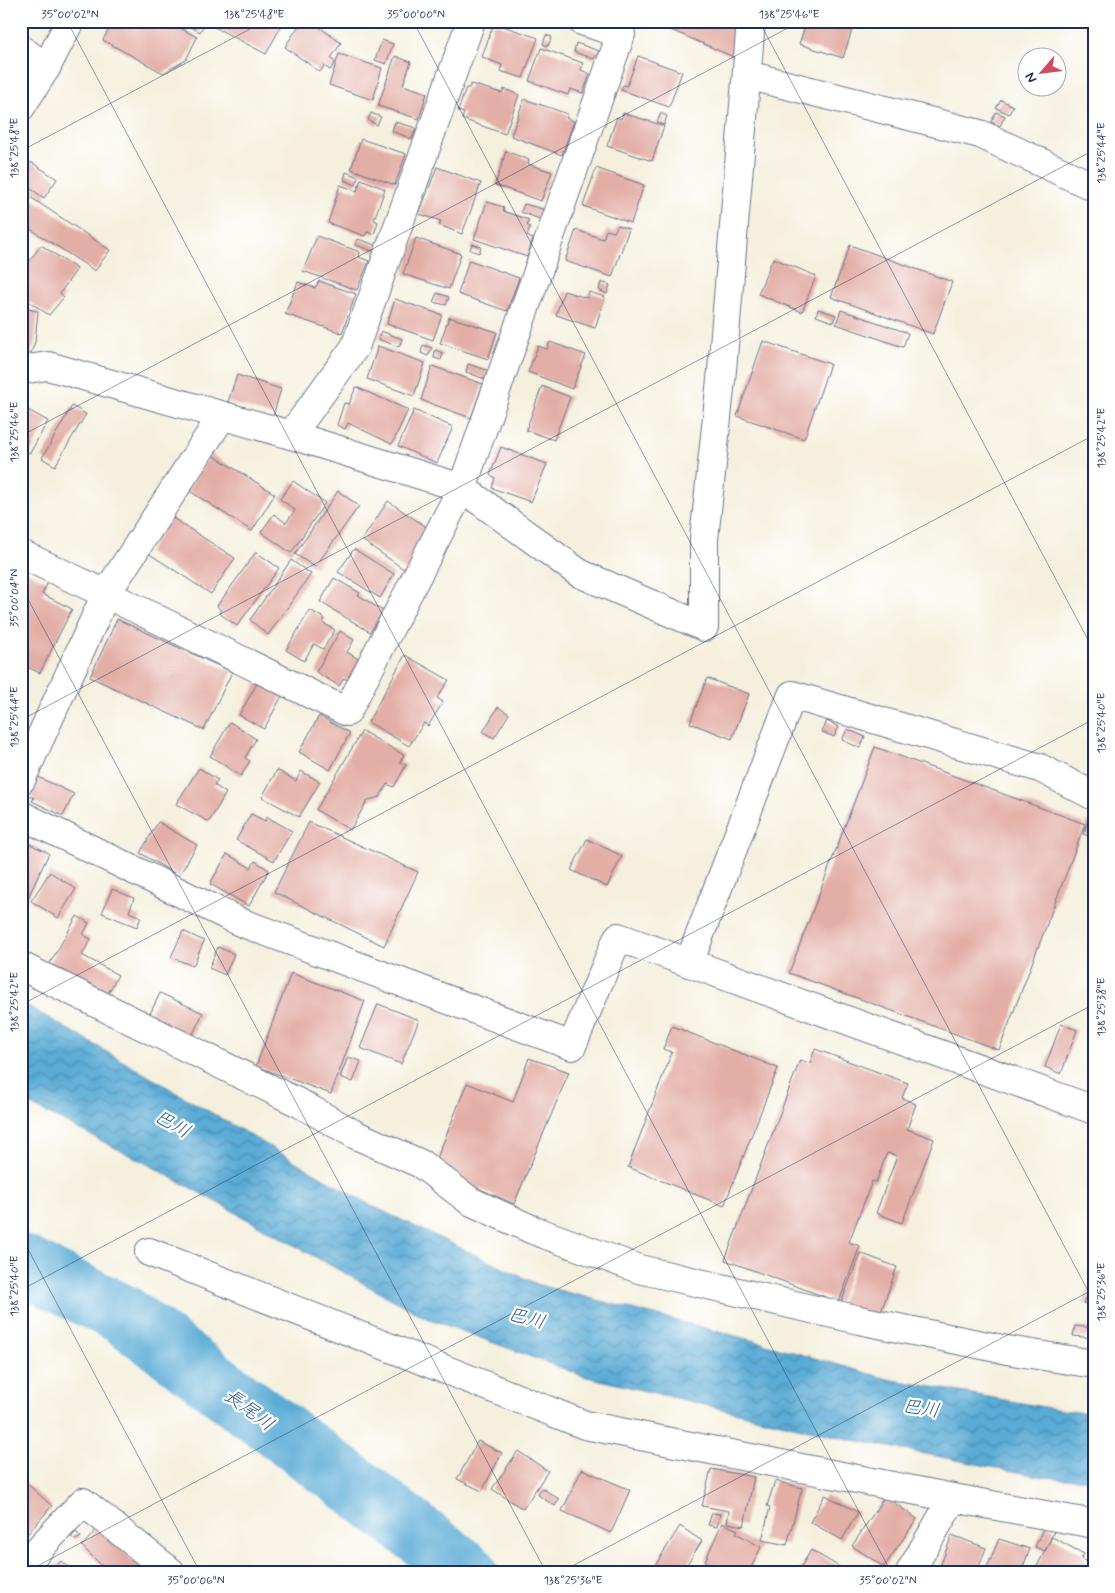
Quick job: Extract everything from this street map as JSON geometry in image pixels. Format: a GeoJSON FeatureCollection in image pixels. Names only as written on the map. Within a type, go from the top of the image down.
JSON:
{"type":"FeatureCollection","features":[{"type":"Feature","properties":{"kind":"street"},"geometry":{"type":"LineString","coordinates":[[21,107],[46,68],[70,21]]}},
{"type":"Feature","properties":{"kind":"street"},"geometry":{"type":"LineString","coordinates":[[291,435],[355,348],[471,21]]}},
{"type":"Feature","properties":{"kind":"street"},"geometry":{"type":"LineString","coordinates":[[21,554],[347,712],[462,488],[621,34],[582,21]]}},
{"type":"Feature","properties":{"kind":"street"},"geometry":{"type":"LineString","coordinates":[[21,370],[48,366],[291,435],[462,488],[579,573],[704,627],[704,539],[722,370],[751,21]]}},
{"type":"Feature","properties":{"kind":"street"},"geometry":{"type":"LineString","coordinates":[[21,49],[46,68]]}},
{"type":"Feature","properties":{"kind":"street"},"geometry":{"type":"LineString","coordinates":[[747,75],[980,134],[1094,187]]}},
{"type":"Feature","properties":{"kind":"street"},"geometry":{"type":"LineString","coordinates":[[21,780],[106,594],[222,416]]}},
{"type":"Feature","properties":{"kind":"street"},"geometry":{"type":"LineString","coordinates":[[690,963],[792,695],[1040,768],[1094,796]]}},
{"type":"Feature","properties":{"kind":"street"},"geometry":{"type":"LineString","coordinates":[[21,815],[240,922],[572,1046],[618,937],[1094,1110]]}},
{"type":"Feature","properties":{"kind":"street"},"geometry":{"type":"LineString","coordinates":[[21,966],[301,1104],[356,1134],[421,1164],[470,1201],[533,1230],[639,1269],[859,1320],[1007,1350],[1094,1364]]}},
{"type":"Feature","properties":{"kind":"street"},"geometry":{"type":"LineString","coordinates":[[149,1252],[586,1426],[1094,1524]]}},
{"type":"Feature","properties":{"kind":"street"},"geometry":{"type":"LineString","coordinates":[[910,1572],[953,1498]]}},
{"type":"Feature","properties":{"kind":"street"},"geometry":{"type":"LineString","coordinates":[[21,1568],[83,1502],[172,1572]]}},
{"type":"Feature","properties":{"kind":"water","name":"巴川"},"geometry":{"type":"Polygon","coordinates":[[[21,1002],[370,1205],[539,1285],[755,1341],[888,1379],[1061,1410],[1094,1414],[1094,1480],[1043,1477],[848,1439],[583,1376],[424,1317],[151,1166],[21,1100],[21,1002]]]}},
{"type":"Feature","properties":{"kind":"building"},"geometry":{"type":"Polygon","coordinates":[[[113,21],[167,21],[197,37],[186,60],[163,73],[103,40],[113,21]]]}},
{"type":"Feature","properties":{"kind":"building"},"geometry":{"type":"Polygon","coordinates":[[[179,21],[284,21],[266,54],[205,22],[200,32],[179,21]]]}},
{"type":"Feature","properties":{"kind":"building"},"geometry":{"type":"Polygon","coordinates":[[[302,21],[311,21],[341,43],[331,58],[335,63],[330,70],[324,66],[320,72],[285,47],[302,21]]]}},
{"type":"Feature","properties":{"kind":"building"},"geometry":{"type":"Polygon","coordinates":[[[656,21],[740,21],[736,58],[655,23],[656,21]]]}},
{"type":"Feature","properties":{"kind":"building"},"geometry":{"type":"Polygon","coordinates":[[[807,21],[855,21],[843,58],[799,44],[807,21]]]}},
{"type":"Feature","properties":{"kind":"building"},"geometry":{"type":"Polygon","coordinates":[[[494,23],[538,38],[523,78],[500,71],[502,65],[482,57],[494,23]]]}},
{"type":"Feature","properties":{"kind":"building"},"geometry":{"type":"Polygon","coordinates":[[[546,35],[552,37],[548,46],[543,44],[546,35]]]}},
{"type":"Feature","properties":{"kind":"building"},"geometry":{"type":"Polygon","coordinates":[[[382,40],[393,44],[386,64],[375,60],[382,40]]]}},
{"type":"Feature","properties":{"kind":"building"},"geometry":{"type":"Polygon","coordinates":[[[576,43],[599,51],[594,59],[574,52],[576,43]]]}},
{"type":"Feature","properties":{"kind":"building"},"geometry":{"type":"Polygon","coordinates":[[[541,48],[583,63],[581,70],[590,74],[583,93],[570,89],[568,95],[529,81],[541,48]]]}},
{"type":"Feature","properties":{"kind":"building"},"geometry":{"type":"Polygon","coordinates":[[[339,54],[382,68],[373,100],[329,85],[339,54]]]}},
{"type":"Feature","properties":{"kind":"building"},"geometry":{"type":"Polygon","coordinates":[[[395,56],[411,62],[403,85],[427,93],[419,119],[378,106],[395,56]]]}},
{"type":"Feature","properties":{"kind":"building"},"geometry":{"type":"Polygon","coordinates":[[[638,56],[682,72],[669,107],[621,90],[623,85],[627,86],[638,56]]]}},
{"type":"Feature","properties":{"kind":"building"},"geometry":{"type":"Polygon","coordinates":[[[471,84],[502,93],[504,89],[519,95],[505,134],[462,119],[464,113],[458,111],[466,88],[469,88],[471,84]]]}},
{"type":"Feature","properties":{"kind":"building"},"geometry":{"type":"Polygon","coordinates":[[[524,99],[568,114],[566,118],[574,121],[562,155],[511,136],[524,99]]]}},
{"type":"Feature","properties":{"kind":"building"},"geometry":{"type":"Polygon","coordinates":[[[1001,100],[1013,106],[1009,114],[996,108],[1001,100]]]}},
{"type":"Feature","properties":{"kind":"building"},"geometry":{"type":"Polygon","coordinates":[[[996,112],[1005,116],[1000,126],[991,122],[996,112]]]}},
{"type":"Feature","properties":{"kind":"building"},"geometry":{"type":"Polygon","coordinates":[[[371,113],[381,117],[377,125],[368,120],[371,113]]]}},
{"type":"Feature","properties":{"kind":"building"},"geometry":{"type":"Polygon","coordinates":[[[623,113],[664,126],[652,161],[607,146],[617,117],[621,119],[623,113]]]}},
{"type":"Feature","properties":{"kind":"building"},"geometry":{"type":"Polygon","coordinates":[[[661,113],[667,116],[664,125],[657,122],[661,113]]]}},
{"type":"Feature","properties":{"kind":"building"},"geometry":{"type":"Polygon","coordinates":[[[395,122],[416,128],[412,139],[392,131],[395,122]]]}},
{"type":"Feature","properties":{"kind":"building"},"geometry":{"type":"Polygon","coordinates":[[[361,139],[406,154],[395,185],[351,169],[361,139]]]}},
{"type":"Feature","properties":{"kind":"building"},"geometry":{"type":"Polygon","coordinates":[[[506,151],[529,160],[528,164],[552,172],[541,201],[495,185],[506,151]]]}},
{"type":"Feature","properties":{"kind":"building"},"geometry":{"type":"Polygon","coordinates":[[[31,162],[57,179],[44,198],[21,182],[21,177],[31,162]]]}},
{"type":"Feature","properties":{"kind":"building"},"geometry":{"type":"Polygon","coordinates":[[[437,167],[481,183],[462,234],[439,225],[441,221],[419,214],[437,167]]]}},
{"type":"Feature","properties":{"kind":"building"},"geometry":{"type":"Polygon","coordinates":[[[596,168],[644,185],[631,223],[583,206],[596,168]]]}},
{"type":"Feature","properties":{"kind":"building"},"geometry":{"type":"Polygon","coordinates":[[[346,172],[358,177],[356,185],[344,180],[346,172]]]}},
{"type":"Feature","properties":{"kind":"building"},"geometry":{"type":"Polygon","coordinates":[[[361,179],[385,189],[374,220],[378,222],[374,234],[367,232],[365,236],[328,223],[340,185],[357,191],[361,179]]]}},
{"type":"Feature","properties":{"kind":"building"},"geometry":{"type":"Polygon","coordinates":[[[21,191],[110,250],[95,271],[21,223],[21,191]]]}},
{"type":"Feature","properties":{"kind":"building"},"geometry":{"type":"Polygon","coordinates":[[[487,202],[504,207],[503,211],[529,220],[527,225],[530,227],[527,236],[533,239],[527,257],[474,239],[487,202]]]}},
{"type":"Feature","properties":{"kind":"building"},"geometry":{"type":"Polygon","coordinates":[[[524,204],[546,210],[542,220],[521,212],[524,204]]]}},
{"type":"Feature","properties":{"kind":"building"},"geometry":{"type":"Polygon","coordinates":[[[618,225],[629,229],[612,277],[565,261],[576,230],[603,239],[606,230],[614,232],[618,225]]]}},
{"type":"Feature","properties":{"kind":"building"},"geometry":{"type":"Polygon","coordinates":[[[317,236],[360,252],[359,257],[369,261],[357,290],[303,271],[317,236]]]}},
{"type":"Feature","properties":{"kind":"building"},"geometry":{"type":"Polygon","coordinates":[[[416,238],[461,254],[449,289],[403,274],[416,238]]]}},
{"type":"Feature","properties":{"kind":"building"},"geometry":{"type":"Polygon","coordinates":[[[358,239],[378,246],[375,252],[355,245],[358,239]]]}},
{"type":"Feature","properties":{"kind":"building"},"geometry":{"type":"Polygon","coordinates":[[[472,244],[481,247],[479,253],[470,250],[472,244]]]}},
{"type":"Feature","properties":{"kind":"building"},"geometry":{"type":"Polygon","coordinates":[[[41,245],[77,269],[60,293],[64,297],[49,315],[21,296],[21,269],[23,270],[41,245]]]}},
{"type":"Feature","properties":{"kind":"building"},"geometry":{"type":"Polygon","coordinates":[[[850,245],[952,282],[933,334],[831,297],[850,245]]]}},
{"type":"Feature","properties":{"kind":"building"},"geometry":{"type":"Polygon","coordinates":[[[773,258],[816,276],[802,312],[758,294],[773,258]]]}},
{"type":"Feature","properties":{"kind":"building"},"geometry":{"type":"Polygon","coordinates":[[[469,260],[519,278],[507,311],[458,294],[469,260]]]}},
{"type":"Feature","properties":{"kind":"building"},"geometry":{"type":"Polygon","coordinates":[[[319,281],[356,294],[342,333],[285,314],[298,282],[315,288],[319,281]]]}},
{"type":"Feature","properties":{"kind":"building"},"geometry":{"type":"Polygon","coordinates":[[[601,282],[610,285],[607,294],[599,290],[601,282]]]}},
{"type":"Feature","properties":{"kind":"building"},"geometry":{"type":"Polygon","coordinates":[[[564,291],[587,298],[589,292],[605,297],[595,328],[556,315],[564,291]]]}},
{"type":"Feature","properties":{"kind":"building"},"geometry":{"type":"Polygon","coordinates":[[[437,293],[449,297],[446,305],[433,302],[437,293]]]}},
{"type":"Feature","properties":{"kind":"building"},"geometry":{"type":"Polygon","coordinates":[[[395,299],[442,315],[433,340],[387,324],[395,299]]]}},
{"type":"Feature","properties":{"kind":"building"},"geometry":{"type":"Polygon","coordinates":[[[21,308],[38,311],[35,342],[30,356],[21,357],[21,308]]]}},
{"type":"Feature","properties":{"kind":"building"},"geometry":{"type":"Polygon","coordinates":[[[818,309],[836,315],[833,322],[816,316],[818,309]]]}},
{"type":"Feature","properties":{"kind":"building"},"geometry":{"type":"Polygon","coordinates":[[[841,310],[908,333],[903,347],[836,324],[841,310]]]}},
{"type":"Feature","properties":{"kind":"building"},"geometry":{"type":"Polygon","coordinates":[[[449,317],[497,332],[488,359],[440,343],[449,317]]]}},
{"type":"Feature","properties":{"kind":"building"},"geometry":{"type":"Polygon","coordinates":[[[381,331],[402,339],[399,347],[378,339],[381,331]]]}},
{"type":"Feature","properties":{"kind":"building"},"geometry":{"type":"Polygon","coordinates":[[[763,341],[830,364],[804,439],[737,416],[763,341]]]}},
{"type":"Feature","properties":{"kind":"building"},"geometry":{"type":"Polygon","coordinates":[[[550,342],[586,355],[572,389],[528,372],[538,346],[547,349],[550,342]]]}},
{"type":"Feature","properties":{"kind":"building"},"geometry":{"type":"Polygon","coordinates":[[[423,345],[432,348],[428,356],[421,353],[423,345]]]}},
{"type":"Feature","properties":{"kind":"building"},"geometry":{"type":"Polygon","coordinates":[[[378,346],[425,363],[414,396],[367,379],[378,346]]]}},
{"type":"Feature","properties":{"kind":"building"},"geometry":{"type":"Polygon","coordinates":[[[435,350],[443,353],[441,360],[434,358],[435,350]]]}},
{"type":"Feature","properties":{"kind":"building"},"geometry":{"type":"Polygon","coordinates":[[[468,364],[490,371],[487,380],[466,372],[468,364]]]}},
{"type":"Feature","properties":{"kind":"building"},"geometry":{"type":"Polygon","coordinates":[[[432,366],[483,384],[471,418],[421,400],[432,366]]]}},
{"type":"Feature","properties":{"kind":"building"},"geometry":{"type":"Polygon","coordinates":[[[237,375],[281,389],[273,416],[228,402],[237,375]]]}},
{"type":"Feature","properties":{"kind":"building"},"geometry":{"type":"Polygon","coordinates":[[[542,386],[570,397],[554,440],[526,430],[542,386]]]}},
{"type":"Feature","properties":{"kind":"building"},"geometry":{"type":"Polygon","coordinates":[[[356,387],[408,410],[392,444],[348,423],[345,429],[337,425],[344,403],[349,404],[356,387]]]}},
{"type":"Feature","properties":{"kind":"building"},"geometry":{"type":"Polygon","coordinates":[[[21,406],[48,421],[30,453],[21,449],[21,406]]]}},
{"type":"Feature","properties":{"kind":"building"},"geometry":{"type":"Polygon","coordinates":[[[72,406],[86,414],[55,466],[42,458],[72,406]]]}},
{"type":"Feature","properties":{"kind":"building"},"geometry":{"type":"Polygon","coordinates":[[[414,410],[453,427],[437,463],[398,446],[414,410]]]}},
{"type":"Feature","properties":{"kind":"building"},"geometry":{"type":"Polygon","coordinates":[[[501,447],[547,464],[531,502],[492,488],[495,478],[490,475],[501,447]]]}},
{"type":"Feature","properties":{"kind":"building"},"geometry":{"type":"Polygon","coordinates":[[[211,454],[275,494],[252,531],[188,490],[211,454]]]}},
{"type":"Feature","properties":{"kind":"building"},"geometry":{"type":"Polygon","coordinates":[[[293,481],[325,503],[291,553],[261,532],[274,514],[286,523],[295,510],[280,499],[293,481]]]}},
{"type":"Feature","properties":{"kind":"building"},"geometry":{"type":"Polygon","coordinates":[[[338,491],[359,506],[315,567],[295,554],[338,491]]]}},
{"type":"Feature","properties":{"kind":"building"},"geometry":{"type":"Polygon","coordinates":[[[388,501],[435,533],[408,572],[362,540],[388,501]]]}},
{"type":"Feature","properties":{"kind":"building"},"geometry":{"type":"Polygon","coordinates":[[[171,517],[235,558],[211,594],[148,553],[171,517]]]}},
{"type":"Feature","properties":{"kind":"building"},"geometry":{"type":"Polygon","coordinates":[[[354,549],[394,574],[380,598],[338,572],[354,549]]]}},
{"type":"Feature","properties":{"kind":"building"},"geometry":{"type":"Polygon","coordinates":[[[256,552],[279,568],[237,626],[219,613],[221,611],[217,606],[256,552]]]}},
{"type":"Feature","properties":{"kind":"building"},"geometry":{"type":"Polygon","coordinates":[[[291,560],[311,574],[268,635],[250,620],[291,560]]]}},
{"type":"Feature","properties":{"kind":"building"},"geometry":{"type":"Polygon","coordinates":[[[21,569],[48,582],[42,594],[72,609],[40,673],[21,664],[21,569]]]}},
{"type":"Feature","properties":{"kind":"building"},"geometry":{"type":"Polygon","coordinates":[[[334,578],[360,593],[358,595],[383,611],[370,632],[320,602],[334,578]]]}},
{"type":"Feature","properties":{"kind":"building"},"geometry":{"type":"Polygon","coordinates":[[[310,610],[325,619],[323,623],[335,630],[323,649],[314,644],[304,661],[286,650],[310,610]]]}},
{"type":"Feature","properties":{"kind":"building"},"geometry":{"type":"Polygon","coordinates":[[[117,619],[232,672],[204,730],[90,677],[117,619]]]}},
{"type":"Feature","properties":{"kind":"building"},"geometry":{"type":"Polygon","coordinates":[[[340,631],[354,640],[347,652],[365,663],[353,683],[344,678],[339,686],[316,672],[340,631]]]}},
{"type":"Feature","properties":{"kind":"building"},"geometry":{"type":"Polygon","coordinates":[[[405,655],[449,680],[437,698],[443,702],[428,726],[424,723],[409,746],[368,722],[405,655]]]}},
{"type":"Feature","properties":{"kind":"building"},"geometry":{"type":"Polygon","coordinates":[[[707,678],[749,694],[732,739],[690,723],[707,678]]]}},
{"type":"Feature","properties":{"kind":"building"},"geometry":{"type":"Polygon","coordinates":[[[259,680],[283,694],[264,729],[239,715],[259,680]]]}},
{"type":"Feature","properties":{"kind":"building"},"geometry":{"type":"Polygon","coordinates":[[[498,707],[509,714],[494,738],[483,732],[498,707]]]}},
{"type":"Feature","properties":{"kind":"building"},"geometry":{"type":"Polygon","coordinates":[[[319,716],[350,733],[330,770],[299,752],[319,716]]]}},
{"type":"Feature","properties":{"kind":"building"},"geometry":{"type":"Polygon","coordinates":[[[827,721],[839,727],[834,737],[822,732],[827,721]]]}},
{"type":"Feature","properties":{"kind":"building"},"geometry":{"type":"Polygon","coordinates":[[[230,722],[256,739],[245,758],[250,761],[241,776],[210,756],[230,722]]]}},
{"type":"Feature","properties":{"kind":"building"},"geometry":{"type":"Polygon","coordinates":[[[847,729],[865,737],[860,748],[842,740],[847,729]]]}},
{"type":"Feature","properties":{"kind":"building"},"geometry":{"type":"Polygon","coordinates":[[[362,731],[404,755],[400,762],[406,765],[394,787],[387,784],[380,797],[368,800],[350,830],[316,810],[362,731]]]}},
{"type":"Feature","properties":{"kind":"building"},"geometry":{"type":"Polygon","coordinates":[[[875,747],[1085,824],[999,1050],[789,973],[875,747]]]}},
{"type":"Feature","properties":{"kind":"building"},"geometry":{"type":"Polygon","coordinates":[[[199,768],[218,780],[214,785],[226,793],[209,822],[176,804],[199,768]]]}},
{"type":"Feature","properties":{"kind":"building"},"geometry":{"type":"Polygon","coordinates":[[[277,770],[296,781],[301,771],[320,782],[299,817],[262,797],[277,770]]]}},
{"type":"Feature","properties":{"kind":"building"},"geometry":{"type":"Polygon","coordinates":[[[36,776],[74,794],[63,816],[32,801],[34,798],[26,794],[36,776]]]}},
{"type":"Feature","properties":{"kind":"building"},"geometry":{"type":"Polygon","coordinates":[[[251,814],[265,821],[267,817],[292,831],[274,861],[236,840],[251,814]]]}},
{"type":"Feature","properties":{"kind":"building"},"geometry":{"type":"Polygon","coordinates":[[[1088,821],[1094,823],[1094,838],[1083,834],[1088,821]]]}},
{"type":"Feature","properties":{"kind":"building"},"geometry":{"type":"Polygon","coordinates":[[[158,822],[197,845],[179,876],[140,853],[158,822]]]}},
{"type":"Feature","properties":{"kind":"building"},"geometry":{"type":"Polygon","coordinates":[[[309,822],[418,872],[384,946],[274,892],[309,822]]]}},
{"type":"Feature","properties":{"kind":"building"},"geometry":{"type":"Polygon","coordinates":[[[587,839],[622,856],[607,887],[571,870],[587,839]]]}},
{"type":"Feature","properties":{"kind":"building"},"geometry":{"type":"Polygon","coordinates":[[[21,840],[49,853],[26,902],[21,900],[21,840]]]}},
{"type":"Feature","properties":{"kind":"building"},"geometry":{"type":"Polygon","coordinates":[[[227,854],[251,868],[255,861],[269,870],[249,906],[210,884],[227,854]]]}},
{"type":"Feature","properties":{"kind":"building"},"geometry":{"type":"Polygon","coordinates":[[[50,872],[76,889],[58,918],[31,901],[50,872]]]}},
{"type":"Feature","properties":{"kind":"building"},"geometry":{"type":"Polygon","coordinates":[[[112,889],[134,898],[129,912],[141,917],[137,927],[102,913],[112,889]]]}},
{"type":"Feature","properties":{"kind":"building"},"geometry":{"type":"Polygon","coordinates":[[[77,916],[89,923],[83,935],[91,939],[82,955],[118,975],[106,997],[49,965],[77,916]]]}},
{"type":"Feature","properties":{"kind":"building"},"geometry":{"type":"Polygon","coordinates":[[[183,931],[204,941],[193,966],[171,957],[183,931]]]}},
{"type":"Feature","properties":{"kind":"building"},"geometry":{"type":"Polygon","coordinates":[[[218,947],[234,954],[225,975],[209,968],[218,947]]]}},
{"type":"Feature","properties":{"kind":"building"},"geometry":{"type":"Polygon","coordinates":[[[291,973],[365,1001],[331,1094],[256,1066],[291,973]]]}},
{"type":"Feature","properties":{"kind":"building"},"geometry":{"type":"Polygon","coordinates":[[[160,993],[203,1013],[192,1036],[149,1016],[160,993]]]}},
{"type":"Feature","properties":{"kind":"building"},"geometry":{"type":"Polygon","coordinates":[[[378,1004],[419,1020],[401,1064],[360,1048],[378,1004]]]}},
{"type":"Feature","properties":{"kind":"building"},"geometry":{"type":"Polygon","coordinates":[[[1061,1024],[1077,1030],[1061,1074],[1045,1067],[1061,1024]]]}},
{"type":"Feature","properties":{"kind":"building"},"geometry":{"type":"Polygon","coordinates":[[[672,1026],[778,1068],[724,1206],[628,1167],[672,1052],[663,1049],[672,1026]]]}},
{"type":"Feature","properties":{"kind":"building"},"geometry":{"type":"Polygon","coordinates":[[[815,1049],[908,1083],[902,1098],[916,1104],[907,1129],[934,1139],[902,1223],[876,1213],[897,1156],[887,1153],[876,1182],[872,1181],[849,1242],[860,1246],[839,1302],[725,1260],[800,1060],[810,1063],[815,1049]]]}},
{"type":"Feature","properties":{"kind":"building"},"geometry":{"type":"Polygon","coordinates":[[[348,1057],[361,1061],[353,1082],[340,1077],[348,1057]]]}},
{"type":"Feature","properties":{"kind":"building"},"geometry":{"type":"Polygon","coordinates":[[[529,1058],[569,1072],[514,1204],[480,1189],[479,1193],[436,1161],[467,1083],[513,1102],[529,1058]]]}},
{"type":"Feature","properties":{"kind":"building"},"geometry":{"type":"Polygon","coordinates":[[[860,1253],[897,1267],[879,1317],[841,1303],[860,1253]]]}},
{"type":"Feature","properties":{"kind":"building"},"geometry":{"type":"Polygon","coordinates":[[[1094,1275],[1094,1307],[1083,1303],[1094,1275]]]}},
{"type":"Feature","properties":{"kind":"building"},"geometry":{"type":"Polygon","coordinates":[[[1075,1326],[1094,1328],[1094,1338],[1073,1336],[1075,1326]]]}},
{"type":"Feature","properties":{"kind":"building"},"geometry":{"type":"Polygon","coordinates":[[[478,1441],[502,1453],[482,1491],[457,1479],[478,1441]]]}},
{"type":"Feature","properties":{"kind":"building"},"geometry":{"type":"Polygon","coordinates":[[[518,1451],[548,1471],[523,1509],[492,1489],[518,1451]]]}},
{"type":"Feature","properties":{"kind":"building"},"geometry":{"type":"Polygon","coordinates":[[[582,1469],[630,1490],[611,1533],[562,1511],[582,1469]]]}},
{"type":"Feature","properties":{"kind":"building"},"geometry":{"type":"Polygon","coordinates":[[[711,1469],[754,1477],[744,1526],[727,1523],[729,1511],[702,1506],[711,1469]]]}},
{"type":"Feature","properties":{"kind":"building"},"geometry":{"type":"Polygon","coordinates":[[[23,1480],[52,1506],[24,1538],[21,1536],[21,1482],[23,1480]]]}},
{"type":"Feature","properties":{"kind":"building"},"geometry":{"type":"Polygon","coordinates":[[[775,1481],[802,1488],[787,1545],[762,1540],[770,1507],[767,1506],[775,1481]]]}},
{"type":"Feature","properties":{"kind":"building"},"geometry":{"type":"Polygon","coordinates":[[[542,1488],[559,1499],[555,1506],[538,1495],[542,1488]]]}},
{"type":"Feature","properties":{"kind":"building"},"geometry":{"type":"Polygon","coordinates":[[[825,1495],[858,1512],[842,1540],[810,1522],[825,1495]]]}},
{"type":"Feature","properties":{"kind":"building"},"geometry":{"type":"Polygon","coordinates":[[[885,1496],[917,1519],[884,1567],[852,1546],[885,1496]]]}},
{"type":"Feature","properties":{"kind":"building"},"geometry":{"type":"Polygon","coordinates":[[[712,1513],[720,1514],[717,1527],[708,1525],[712,1513]]]}},
{"type":"Feature","properties":{"kind":"building"},"geometry":{"type":"Polygon","coordinates":[[[722,1523],[738,1530],[736,1533],[761,1547],[749,1572],[726,1572],[705,1561],[722,1523]]]}},
{"type":"Feature","properties":{"kind":"building"},"geometry":{"type":"Polygon","coordinates":[[[1045,1524],[1055,1529],[1045,1551],[1035,1547],[1045,1524]]]}},
{"type":"Feature","properties":{"kind":"building"},"geometry":{"type":"Polygon","coordinates":[[[680,1526],[702,1541],[682,1572],[651,1572],[680,1526]]]}},
{"type":"Feature","properties":{"kind":"building"},"geometry":{"type":"Polygon","coordinates":[[[98,1528],[147,1572],[108,1572],[82,1546],[98,1528]]]}},
{"type":"Feature","properties":{"kind":"building"},"geometry":{"type":"Polygon","coordinates":[[[76,1532],[81,1537],[76,1540],[71,1537],[76,1532]]]}},
{"type":"Feature","properties":{"kind":"building"},"geometry":{"type":"Polygon","coordinates":[[[952,1535],[986,1548],[977,1572],[938,1572],[952,1535]]]}},
{"type":"Feature","properties":{"kind":"building"},"geometry":{"type":"Polygon","coordinates":[[[1052,1537],[1084,1554],[1081,1559],[1094,1566],[1091,1572],[1034,1572],[1052,1537]]]}},
{"type":"Feature","properties":{"kind":"building"},"geometry":{"type":"Polygon","coordinates":[[[999,1539],[1030,1549],[1021,1572],[985,1572],[999,1539]]]}},
{"type":"Feature","properties":{"kind":"building"},"geometry":{"type":"Polygon","coordinates":[[[811,1550],[848,1572],[798,1572],[811,1550]]]}},
{"type":"Feature","properties":{"kind":"building"},"geometry":{"type":"Polygon","coordinates":[[[61,1561],[75,1572],[50,1572],[61,1561]]]}},
{"type":"Feature","properties":{"kind":"waterway","name":"長尾川"},"geometry":{"type":"LineString","coordinates":[[21,1264],[122,1314],[468,1572]]}}]}
